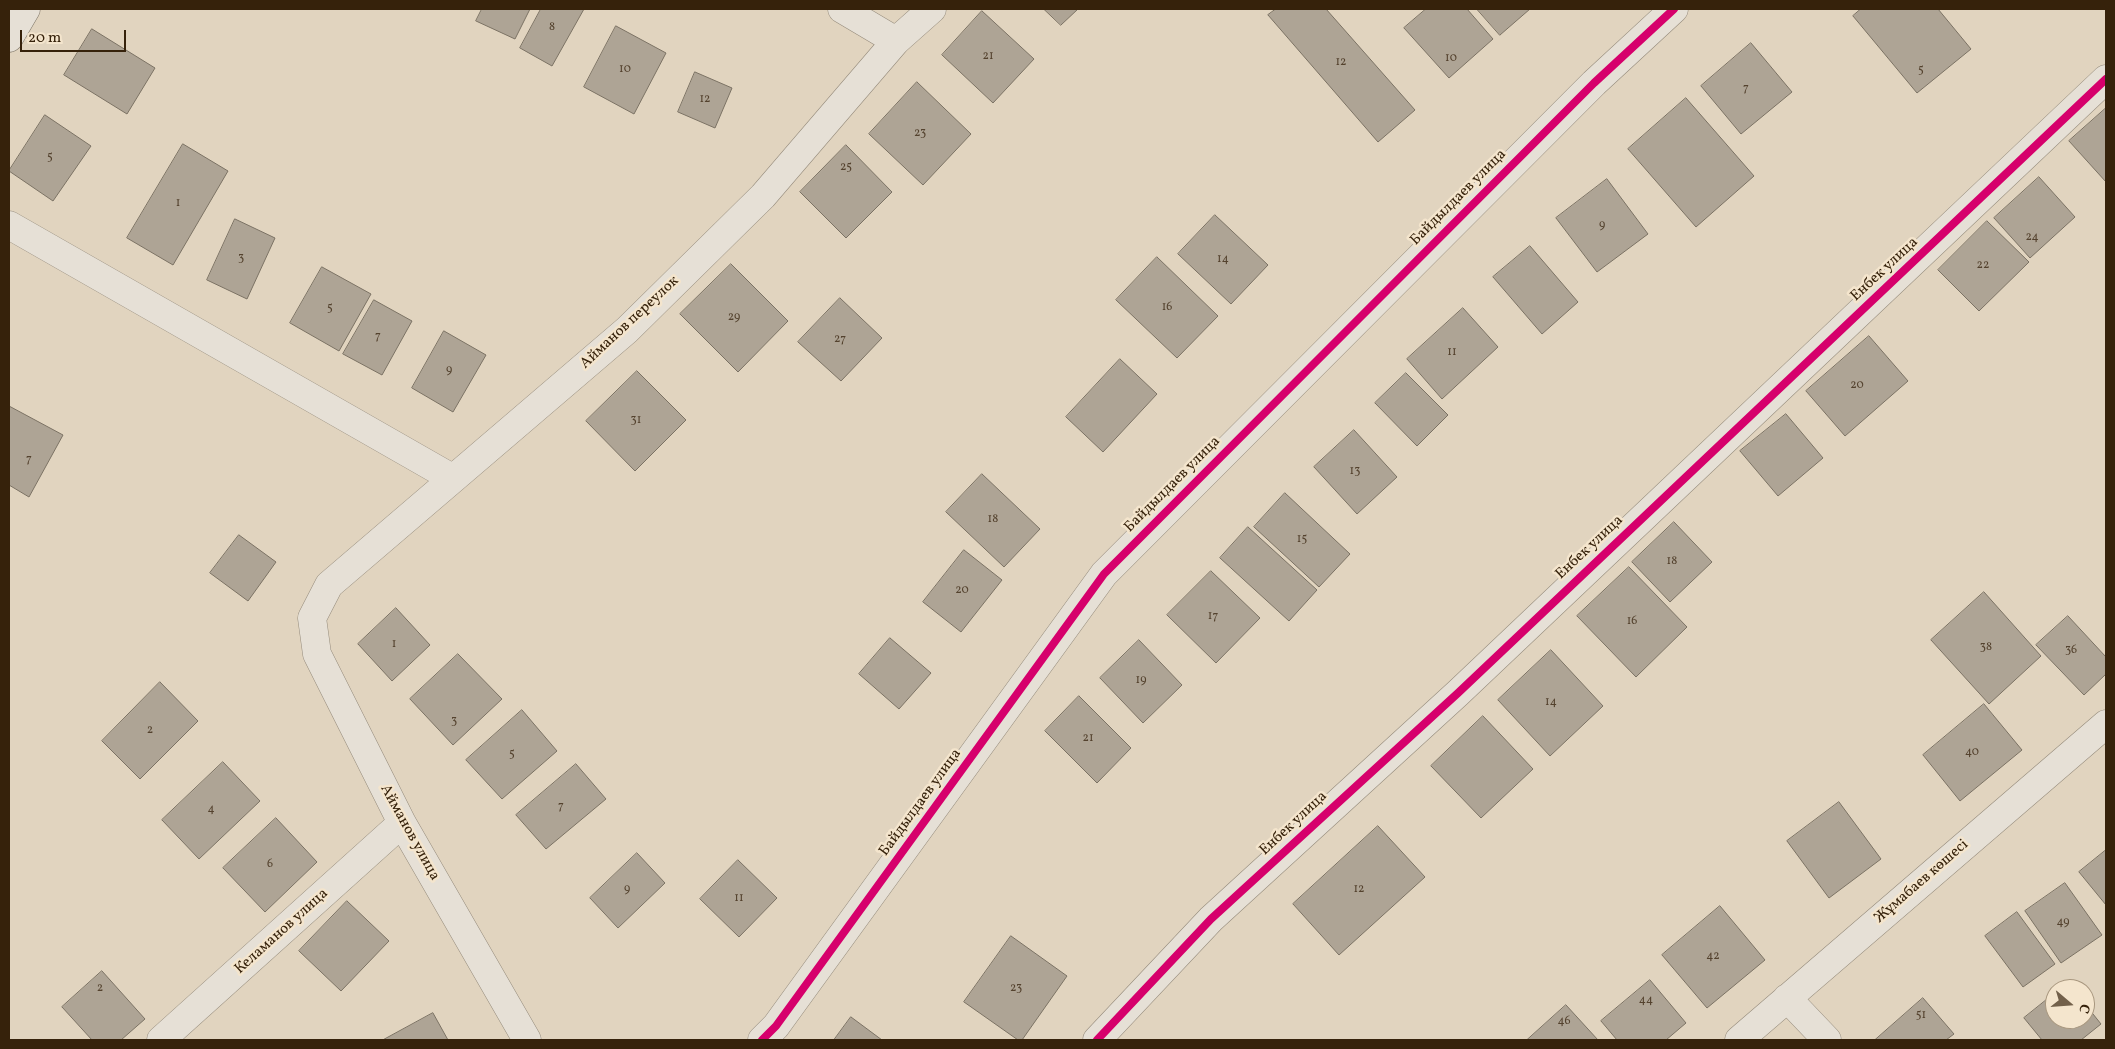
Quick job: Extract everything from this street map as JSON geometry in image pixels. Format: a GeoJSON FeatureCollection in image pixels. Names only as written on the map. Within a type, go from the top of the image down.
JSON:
{"type":"FeatureCollection","features":[{"type":"Feature","properties":{"kind":"street"},"geometry":{"type":"LineString","coordinates":[[9,38],[26,9]]}},
{"type":"Feature","properties":{"kind":"street"},"geometry":{"type":"LineString","coordinates":[[842,9],[896,41]]}},
{"type":"Feature","properties":{"kind":"street","name":"Айманов переулок"},"geometry":{"type":"LineString","coordinates":[[312,618],[329,585],[633,323],[763,196],[896,41],[932,9]]}},
{"type":"Feature","properties":{"kind":"street","name":"Байдылдаев улица"},"geometry":{"type":"LineString","coordinates":[[762,1040],[782,1018],[1104,574],[1594,83],[1674,9]]}},
{"type":"Feature","properties":{"kind":"street","name":"Енбек улица"},"geometry":{"type":"LineString","coordinates":[[1097,1040],[1211,919],[1465,686],[2106,79]]}},
{"type":"Feature","properties":{"kind":"street"},"geometry":{"type":"LineString","coordinates":[[9,225],[452,478]]}},
{"type":"Feature","properties":{"kind":"street","name":"Айманов улица"},"geometry":{"type":"LineString","coordinates":[[312,618],[317,654],[402,823],[527,1040]]}},
{"type":"Feature","properties":{"kind":"street","name":"Жұмабаев көшесі"},"geometry":{"type":"LineString","coordinates":[[1739,1040],[2106,724]]}},
{"type":"Feature","properties":{"kind":"street","name":"Келаманов улица"},"geometry":{"type":"LineString","coordinates":[[161,1040],[402,823]]}},
{"type":"Feature","properties":{"kind":"street"},"geometry":{"type":"LineString","coordinates":[[1787,998],[1827,1040]]}},
{"type":"Feature","properties":{"kind":"building"},"geometry":{"type":"Polygon","coordinates":[[[482,9],[530,9],[515,39],[476,21],[482,9]]]}},
{"type":"Feature","properties":{"kind":"building"},"geometry":{"type":"Polygon","coordinates":[[[541,9],[584,9],[552,66],[520,48],[541,9]]]}},
{"type":"Feature","properties":{"kind":"building"},"geometry":{"type":"Polygon","coordinates":[[[1044,9],[1078,9],[1061,25],[1044,9]]]}},
{"type":"Feature","properties":{"kind":"building"},"geometry":{"type":"Polygon","coordinates":[[[1276,9],[1326,9],[1415,110],[1378,142],[1268,15],[1276,9]]]}},
{"type":"Feature","properties":{"kind":"building"},"geometry":{"type":"Polygon","coordinates":[[[1426,9],[1467,9],[1493,39],[1449,78],[1404,28],[1426,9]]]}},
{"type":"Feature","properties":{"kind":"building"},"geometry":{"type":"Polygon","coordinates":[[[1477,9],[1530,9],[1500,35],[1477,9]]]}},
{"type":"Feature","properties":{"kind":"building"},"geometry":{"type":"Polygon","coordinates":[[[1861,9],[1938,9],[1971,49],[1917,93],[1853,16],[1861,9]]]}},
{"type":"Feature","properties":{"kind":"building"},"geometry":{"type":"Polygon","coordinates":[[[982,11],[1034,59],[993,103],[942,55],[982,11]]]}},
{"type":"Feature","properties":{"kind":"building"},"geometry":{"type":"Polygon","coordinates":[[[616,26],[666,53],[634,114],[584,87],[616,26]]]}},
{"type":"Feature","properties":{"kind":"building"},"geometry":{"type":"Polygon","coordinates":[[[92,29],[155,68],[127,114],[64,75],[92,29]]]}},
{"type":"Feature","properties":{"kind":"building"},"geometry":{"type":"Polygon","coordinates":[[[1751,43],[1792,92],[1741,134],[1701,86],[1751,43]]]}},
{"type":"Feature","properties":{"kind":"building"},"geometry":{"type":"Polygon","coordinates":[[[695,72],[732,88],[715,128],[678,112],[695,72]]]}},
{"type":"Feature","properties":{"kind":"building"},"geometry":{"type":"Polygon","coordinates":[[[917,82],[971,134],[923,185],[869,134],[917,82]]]}},
{"type":"Feature","properties":{"kind":"building"},"geometry":{"type":"Polygon","coordinates":[[[1686,98],[1754,176],[1696,227],[1628,149],[1686,98]]]}},
{"type":"Feature","properties":{"kind":"building"},"geometry":{"type":"Polygon","coordinates":[[[2106,108],[2106,182],[2069,141],[2106,108]]]}},
{"type":"Feature","properties":{"kind":"building"},"geometry":{"type":"Polygon","coordinates":[[[45,115],[91,146],[53,201],[9,171],[45,115]]]}},
{"type":"Feature","properties":{"kind":"building"},"geometry":{"type":"Polygon","coordinates":[[[183,144],[228,171],[173,265],[127,238],[183,144]]]}},
{"type":"Feature","properties":{"kind":"building"},"geometry":{"type":"Polygon","coordinates":[[[846,145],[892,192],[846,238],[800,192],[846,145]]]}},
{"type":"Feature","properties":{"kind":"building"},"geometry":{"type":"Polygon","coordinates":[[[2039,177],[2075,217],[2030,258],[1994,218],[2039,177]]]}},
{"type":"Feature","properties":{"kind":"building"},"geometry":{"type":"Polygon","coordinates":[[[1607,179],[1648,234],[1597,272],[1556,218],[1607,179]]]}},
{"type":"Feature","properties":{"kind":"building"},"geometry":{"type":"Polygon","coordinates":[[[1215,215],[1268,265],[1231,304],[1178,254],[1215,215]]]}},
{"type":"Feature","properties":{"kind":"building"},"geometry":{"type":"Polygon","coordinates":[[[235,219],[275,238],[247,299],[207,280],[235,219]]]}},
{"type":"Feature","properties":{"kind":"building"},"geometry":{"type":"Polygon","coordinates":[[[1987,221],[2029,262],[1979,311],[1938,270],[1987,221]]]}},
{"type":"Feature","properties":{"kind":"building"},"geometry":{"type":"Polygon","coordinates":[[[1530,246],[1578,302],[1542,334],[1493,277],[1530,246]]]}},
{"type":"Feature","properties":{"kind":"building"},"geometry":{"type":"Polygon","coordinates":[[[1157,257],[1218,316],[1177,358],[1116,300],[1157,257]]]}},
{"type":"Feature","properties":{"kind":"building"},"geometry":{"type":"Polygon","coordinates":[[[731,264],[788,321],[738,372],[680,314],[731,264]]]}},
{"type":"Feature","properties":{"kind":"building"},"geometry":{"type":"Polygon","coordinates":[[[322,267],[371,294],[339,351],[290,323],[322,267]]]}},
{"type":"Feature","properties":{"kind":"building"},"geometry":{"type":"Polygon","coordinates":[[[840,298],[882,338],[841,381],[798,342],[840,298]]]}},
{"type":"Feature","properties":{"kind":"building"},"geometry":{"type":"Polygon","coordinates":[[[374,300],[412,321],[382,375],[343,354],[374,300]]]}},
{"type":"Feature","properties":{"kind":"building"},"geometry":{"type":"Polygon","coordinates":[[[1463,308],[1498,347],[1442,399],[1407,359],[1463,308]]]}},
{"type":"Feature","properties":{"kind":"building"},"geometry":{"type":"Polygon","coordinates":[[[444,331],[486,355],[453,412],[412,388],[444,331]]]}},
{"type":"Feature","properties":{"kind":"building"},"geometry":{"type":"Polygon","coordinates":[[[1869,336],[1908,381],[1845,436],[1806,391],[1869,336]]]}},
{"type":"Feature","properties":{"kind":"building"},"geometry":{"type":"Polygon","coordinates":[[[1120,359],[1157,394],[1103,452],[1066,417],[1120,359]]]}},
{"type":"Feature","properties":{"kind":"building"},"geometry":{"type":"Polygon","coordinates":[[[637,371],[686,420],[635,471],[586,421],[637,371]]]}},
{"type":"Feature","properties":{"kind":"building"},"geometry":{"type":"Polygon","coordinates":[[[1406,373],[1448,415],[1417,446],[1375,403],[1406,373]]]}},
{"type":"Feature","properties":{"kind":"building"},"geometry":{"type":"Polygon","coordinates":[[[9,406],[63,435],[29,497],[9,485],[9,406]]]}},
{"type":"Feature","properties":{"kind":"building"},"geometry":{"type":"Polygon","coordinates":[[[1786,414],[1823,458],[1778,496],[1740,451],[1786,414]]]}},
{"type":"Feature","properties":{"kind":"building"},"geometry":{"type":"Polygon","coordinates":[[[1354,430],[1397,477],[1357,514],[1314,467],[1354,430]]]}},
{"type":"Feature","properties":{"kind":"building"},"geometry":{"type":"Polygon","coordinates":[[[982,474],[1040,529],[1004,567],[946,512],[982,474]]]}},
{"type":"Feature","properties":{"kind":"building"},"geometry":{"type":"Polygon","coordinates":[[[1285,493],[1350,554],[1319,587],[1254,527],[1285,493]]]}},
{"type":"Feature","properties":{"kind":"building"},"geometry":{"type":"Polygon","coordinates":[[[1674,522],[1712,562],[1670,602],[1632,562],[1674,522]]]}},
{"type":"Feature","properties":{"kind":"building"},"geometry":{"type":"Polygon","coordinates":[[[1248,527],[1317,590],[1289,621],[1220,558],[1248,527]]]}},
{"type":"Feature","properties":{"kind":"building"},"geometry":{"type":"Polygon","coordinates":[[[239,535],[276,562],[248,601],[210,573],[239,535]]]}},
{"type":"Feature","properties":{"kind":"building"},"geometry":{"type":"Polygon","coordinates":[[[964,550],[1002,580],[961,632],[923,602],[964,550]]]}},
{"type":"Feature","properties":{"kind":"building"},"geometry":{"type":"Polygon","coordinates":[[[1629,567],[1687,627],[1636,677],[1577,616],[1629,567]]]}},
{"type":"Feature","properties":{"kind":"building"},"geometry":{"type":"Polygon","coordinates":[[[1211,571],[1260,618],[1216,663],[1167,615],[1211,571]]]}},
{"type":"Feature","properties":{"kind":"building"},"geometry":{"type":"Polygon","coordinates":[[[1984,592],[2041,656],[1989,704],[1931,640],[1984,592]]]}},
{"type":"Feature","properties":{"kind":"building"},"geometry":{"type":"Polygon","coordinates":[[[396,608],[430,645],[392,681],[358,644],[396,608]]]}},
{"type":"Feature","properties":{"kind":"building"},"geometry":{"type":"Polygon","coordinates":[[[2068,616],[2106,657],[2106,674],[2084,695],[2036,645],[2068,616]]]}},
{"type":"Feature","properties":{"kind":"building"},"geometry":{"type":"Polygon","coordinates":[[[890,638],[931,673],[899,709],[859,674],[890,638]]]}},
{"type":"Feature","properties":{"kind":"building"},"geometry":{"type":"Polygon","coordinates":[[[1139,640],[1182,685],[1143,723],[1100,678],[1139,640]]]}},
{"type":"Feature","properties":{"kind":"building"},"geometry":{"type":"Polygon","coordinates":[[[1551,650],[1603,706],[1550,756],[1498,700],[1551,650]]]}},
{"type":"Feature","properties":{"kind":"building"},"geometry":{"type":"Polygon","coordinates":[[[458,654],[502,699],[453,745],[410,699],[458,654]]]}},
{"type":"Feature","properties":{"kind":"building"},"geometry":{"type":"Polygon","coordinates":[[[160,682],[198,721],[140,779],[102,741],[160,682]]]}},
{"type":"Feature","properties":{"kind":"building"},"geometry":{"type":"Polygon","coordinates":[[[1079,696],[1131,748],[1097,783],[1045,731],[1079,696]]]}},
{"type":"Feature","properties":{"kind":"building"},"geometry":{"type":"Polygon","coordinates":[[[1984,704],[2022,750],[1960,801],[1923,755],[1984,704]]]}},
{"type":"Feature","properties":{"kind":"building"},"geometry":{"type":"Polygon","coordinates":[[[522,710],[557,751],[502,799],[466,760],[522,710]]]}},
{"type":"Feature","properties":{"kind":"building"},"geometry":{"type":"Polygon","coordinates":[[[1483,716],[1533,769],[1481,818],[1431,766],[1483,716]]]}},
{"type":"Feature","properties":{"kind":"building"},"geometry":{"type":"Polygon","coordinates":[[[223,762],[260,801],[199,859],[162,820],[223,762]]]}},
{"type":"Feature","properties":{"kind":"building"},"geometry":{"type":"Polygon","coordinates":[[[576,764],[606,799],[546,849],[516,815],[576,764]]]}},
{"type":"Feature","properties":{"kind":"building"},"geometry":{"type":"Polygon","coordinates":[[[1839,802],[1881,859],[1829,898],[1787,841],[1839,802]]]}},
{"type":"Feature","properties":{"kind":"building"},"geometry":{"type":"Polygon","coordinates":[[[276,818],[317,862],[265,912],[223,868],[276,818]]]}},
{"type":"Feature","properties":{"kind":"building"},"geometry":{"type":"Polygon","coordinates":[[[1378,826],[1425,877],[1339,955],[1293,904],[1378,826]]]}},
{"type":"Feature","properties":{"kind":"building"},"geometry":{"type":"Polygon","coordinates":[[[2106,850],[2106,905],[2079,872],[2106,850]]]}},
{"type":"Feature","properties":{"kind":"building"},"geometry":{"type":"Polygon","coordinates":[[[637,853],[665,883],[618,928],[590,898],[637,853]]]}},
{"type":"Feature","properties":{"kind":"building"},"geometry":{"type":"Polygon","coordinates":[[[738,860],[777,898],[739,937],[700,899],[738,860]]]}},
{"type":"Feature","properties":{"kind":"building"},"geometry":{"type":"Polygon","coordinates":[[[2065,883],[2102,935],[2061,963],[2025,911],[2065,883]]]}},
{"type":"Feature","properties":{"kind":"building"},"geometry":{"type":"Polygon","coordinates":[[[347,901],[389,941],[341,991],[299,951],[347,901]]]}},
{"type":"Feature","properties":{"kind":"building"},"geometry":{"type":"Polygon","coordinates":[[[1720,906],[1765,960],[1707,1008],[1662,955],[1720,906]]]}},
{"type":"Feature","properties":{"kind":"building"},"geometry":{"type":"Polygon","coordinates":[[[2017,912],[2055,964],[2023,987],[1985,936],[2017,912]]]}},
{"type":"Feature","properties":{"kind":"building"},"geometry":{"type":"Polygon","coordinates":[[[1011,936],[1067,976],[1022,1040],[1018,1040],[964,1002],[1011,936]]]}},
{"type":"Feature","properties":{"kind":"building"},"geometry":{"type":"Polygon","coordinates":[[[102,971],[145,1019],[121,1040],[92,1040],[62,1007],[102,971]]]}},
{"type":"Feature","properties":{"kind":"building"},"geometry":{"type":"Polygon","coordinates":[[[1650,980],[1686,1023],[1666,1040],[1617,1040],[1601,1021],[1650,980]]]}},
{"type":"Feature","properties":{"kind":"building"},"geometry":{"type":"Polygon","coordinates":[[[1923,998],[1954,1034],[1946,1040],[1875,1040],[1923,998]]]}},
{"type":"Feature","properties":{"kind":"building"},"geometry":{"type":"Polygon","coordinates":[[[2045,1001],[2045,1029],[2095,1029],[2081,1040],[2042,1040],[2024,1018],[2045,1001]]]}},
{"type":"Feature","properties":{"kind":"building"},"geometry":{"type":"Polygon","coordinates":[[[1566,1005],[1598,1040],[1527,1040],[1566,1005]]]}},
{"type":"Feature","properties":{"kind":"building"},"geometry":{"type":"Polygon","coordinates":[[[433,1013],[448,1040],[383,1040],[433,1013]]]}},
{"type":"Feature","properties":{"kind":"building"},"geometry":{"type":"Polygon","coordinates":[[[2095,1016],[2101,1024],[2095,1029],[2095,1016]]]}},
{"type":"Feature","properties":{"kind":"building"},"geometry":{"type":"Polygon","coordinates":[[[851,1017],[882,1040],[834,1040],[851,1017]]]}},
{"type":"Feature","properties":{"kind":"cycle path"},"geometry":{"type":"LineString","coordinates":[[762,1040],[776,1026],[1104,574],[1594,83],[1674,9]]}},
{"type":"Feature","properties":{"kind":"cycle path"},"geometry":{"type":"LineString","coordinates":[[1097,1040],[1211,919],[1458,693],[2106,79]]}}]}
